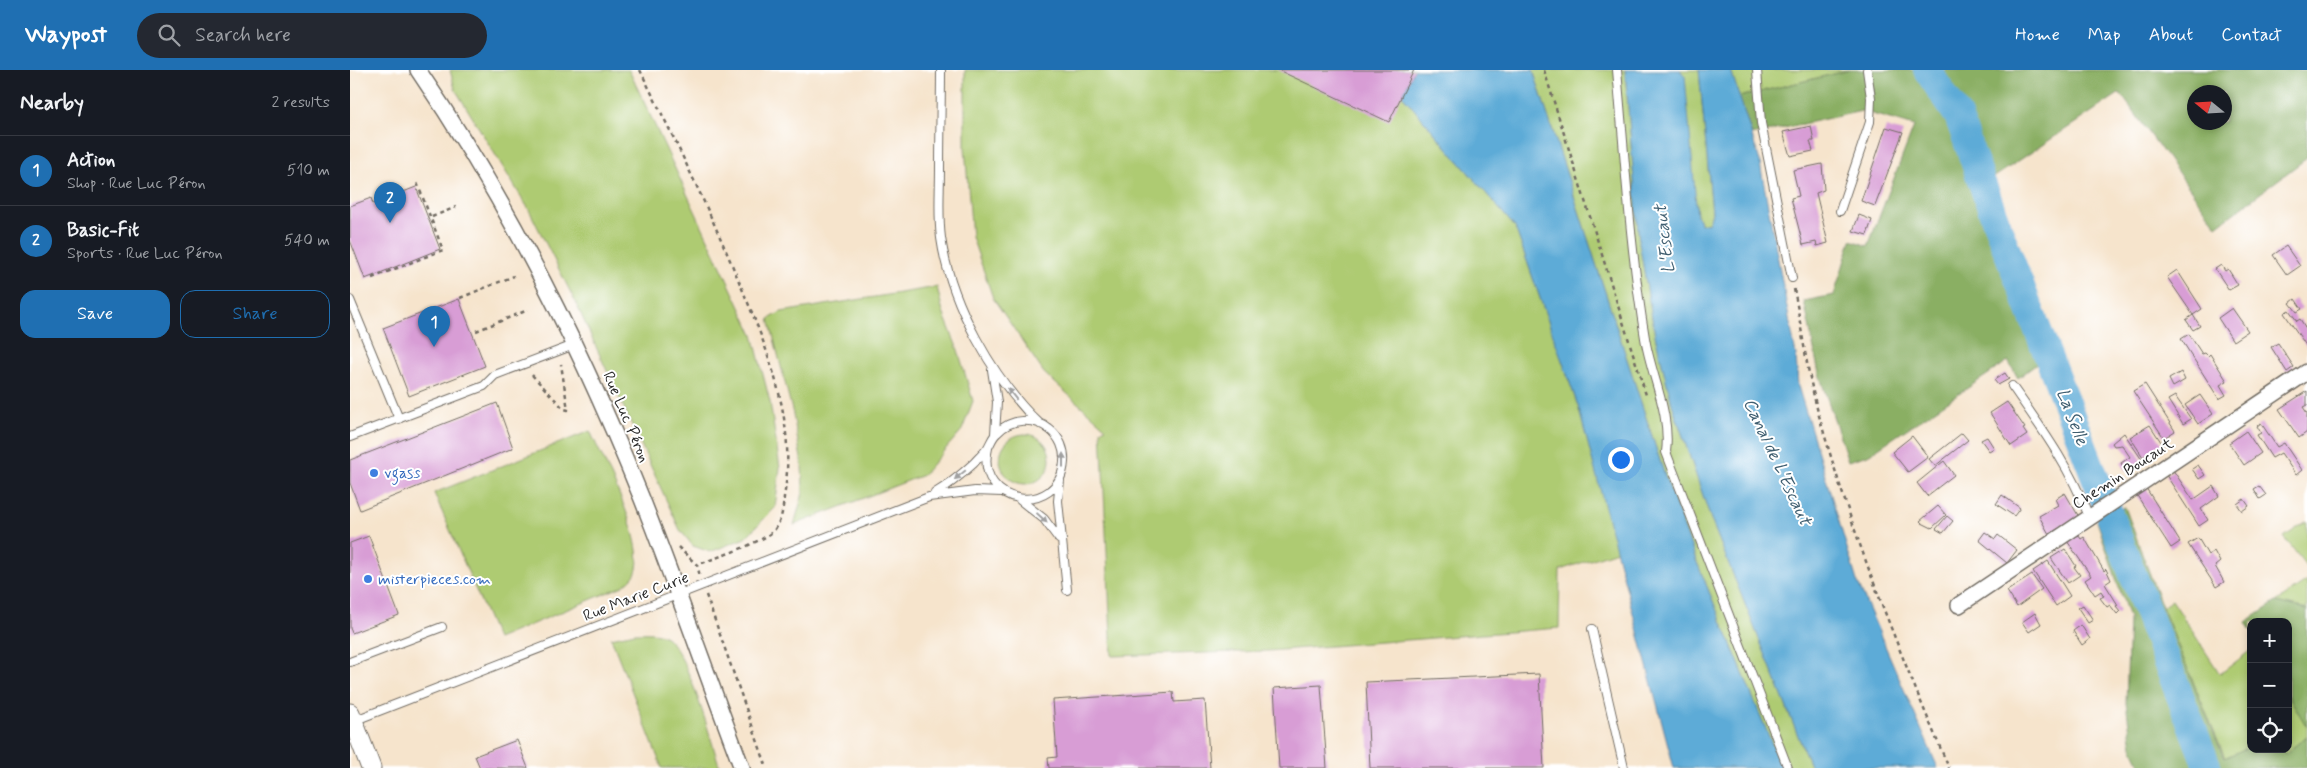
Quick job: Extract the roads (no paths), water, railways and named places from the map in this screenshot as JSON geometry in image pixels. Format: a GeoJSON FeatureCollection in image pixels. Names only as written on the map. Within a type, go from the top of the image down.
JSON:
{"type":"FeatureCollection","features":[{"type":"Feature","properties":{"kind":"street","name":"Rue Luc Péron"},"geometry":{"type":"LineString","coordinates":[[418,70],[439,99],[513,225],[574,345],[634,479],[742,768]]}},
{"type":"Feature","properties":{"kind":"street","name":"Rue Luc Péron"},"geometry":{"type":"LineString","coordinates":[[432,70],[439,99]]}},
{"type":"Feature","properties":{"kind":"street","name":"Chemin Boucaut"},"geometry":{"type":"LineString","coordinates":[[1958,605],[2307,372]]}},
{"type":"Feature","properties":{"kind":"street"},"geometry":{"type":"LineString","coordinates":[[352,717],[371,768]]}},
{"type":"Feature","properties":{"kind":"lane"},"geometry":{"type":"LineString","coordinates":[[941,70],[941,237],[947,268],[957,296],[989,360],[1009,391],[1040,424],[1051,431],[1062,447],[1064,459],[1058,501],[1060,540],[1067,590]]}},
{"type":"Feature","properties":{"kind":"lane"},"geometry":{"type":"LineString","coordinates":[[1617,70],[1630,224],[1644,329],[1668,429],[1666,452],[1788,768]]}},
{"type":"Feature","properties":{"kind":"lane"},"geometry":{"type":"LineString","coordinates":[[1757,70],[1761,123],[1792,278]]}},
{"type":"Feature","properties":{"kind":"lane"},"geometry":{"type":"LineString","coordinates":[[1840,211],[1870,122],[1871,98],[1867,70]]}},
{"type":"Feature","properties":{"kind":"lane"},"geometry":{"type":"LineString","coordinates":[[350,300],[399,419]]}},
{"type":"Feature","properties":{"kind":"lane"},"geometry":{"type":"LineString","coordinates":[[350,437],[484,386],[494,375],[574,345]]}},
{"type":"Feature","properties":{"kind":"lane"},"geometry":{"type":"LineString","coordinates":[[989,360],[996,390],[995,434]]}},
{"type":"Feature","properties":{"kind":"lane"},"geometry":{"type":"LineString","coordinates":[[2012,386],[2068,468],[2089,517]]}},
{"type":"Feature","properties":{"kind":"lane"},"geometry":{"type":"LineString","coordinates":[[1040,424],[1028,421],[1016,422],[1005,426],[995,434],[988,448],[986,460],[988,472],[993,483],[1002,492],[1018,499],[1044,519],[1060,540]]}},
{"type":"Feature","properties":{"kind":"lane","name":"Rue Marie Curie"},"geometry":{"type":"LineString","coordinates":[[352,717],[702,586],[929,497],[958,477],[988,448]]}},
{"type":"Feature","properties":{"kind":"lane"},"geometry":{"type":"LineString","coordinates":[[1018,499],[1042,496],[1052,489],[1060,478]]}},
{"type":"Feature","properties":{"kind":"lane","name":"Rue Marie Curie"},"geometry":{"type":"LineString","coordinates":[[929,497],[975,491],[1002,492]]}},
{"type":"Feature","properties":{"kind":"lane"},"geometry":{"type":"LineString","coordinates":[[350,662],[442,627]]}},
{"type":"Feature","properties":{"kind":"lane"},"geometry":{"type":"LineString","coordinates":[[1592,629],[1624,768]]}},
{"type":"Feature","properties":{"kind":"water"},"geometry":{"type":"Polygon","coordinates":[[[1414,70],[1533,70],[1665,476],[1696,560],[1782,768],[1674,768],[1578,406],[1515,227],[1402,95],[1414,70]]]}},
{"type":"Feature","properties":{"kind":"water"},"geometry":{"type":"Polygon","coordinates":[[[1625,70],[1680,70],[1685,76],[1697,216],[1701,224],[1709,222],[1712,212],[1699,70],[1731,70],[1759,158],[1796,355],[1798,386],[1857,581],[1938,768],[1811,768],[1712,522],[1672,404],[1655,335],[1639,242],[1625,70]]]}},
{"type":"Feature","properties":{"kind":"waterway","name":"La Selle"},"geometry":{"type":"LineString","coordinates":[[1927,70],[1958,116],[1999,230],[2208,768]]}},
{"type":"Feature","properties":{"kind":"place","name":"Basic-Fit"},"geometry":{"type":"Point","coordinates":[390,223]}},
{"type":"Feature","properties":{"kind":"place","name":"Action"},"geometry":{"type":"Point","coordinates":[434,347]}},
{"type":"Feature","properties":{"kind":"place","name":"vgass"},"geometry":{"type":"Point","coordinates":[374,473]}},
{"type":"Feature","properties":{"kind":"place","name":"misterpieces.com"},"geometry":{"type":"Point","coordinates":[368,579]}},
{"type":"Feature","properties":{"kind":"water label","name":"L'Escaut"},"geometry":{"type":"Point","coordinates":[1665,239]}},
{"type":"Feature","properties":{"kind":"water label","name":"Canal de L'Escaut"},"geometry":{"type":"Point","coordinates":[1777,462]}}]}
